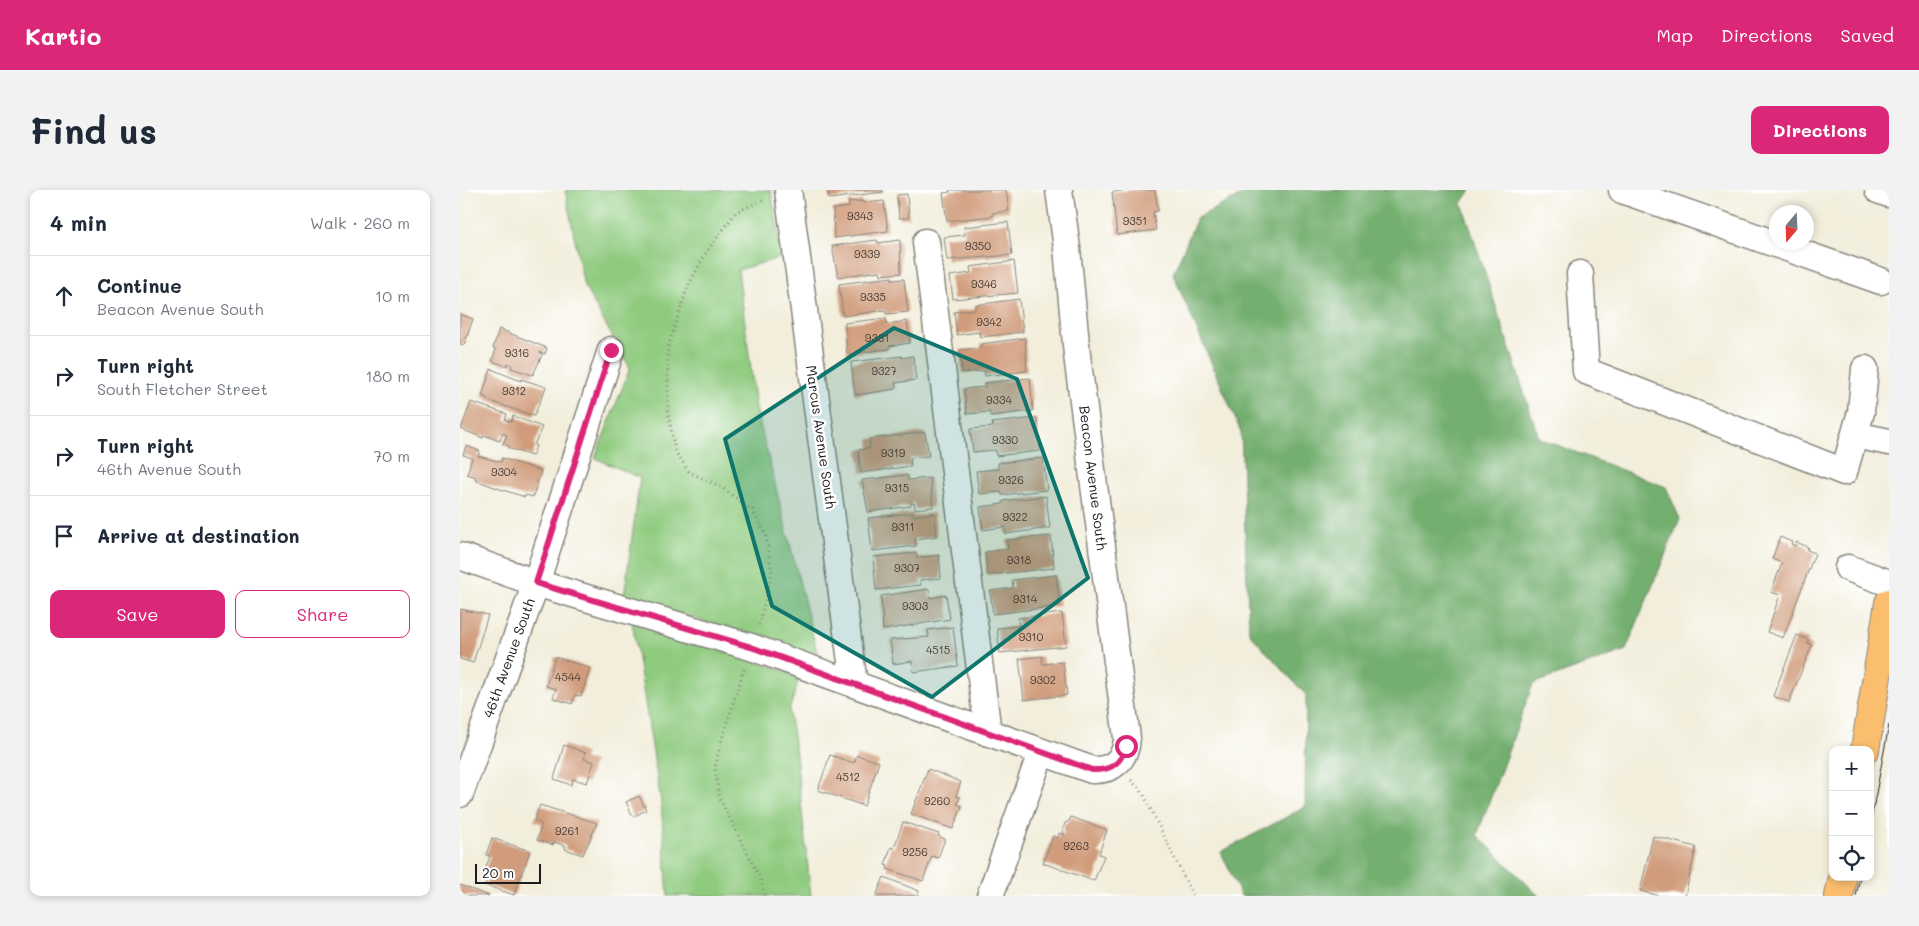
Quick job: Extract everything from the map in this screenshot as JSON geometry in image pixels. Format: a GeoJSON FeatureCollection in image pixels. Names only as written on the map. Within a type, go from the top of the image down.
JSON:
{"type":"FeatureCollection","features":[{"type":"Feature","properties":{"kind":"main road"},"geometry":{"type":"LineString","coordinates":[[1866,746],[1889,603]]}},
{"type":"Feature","properties":{"kind":"main road"},"geometry":{"type":"LineString","coordinates":[[1840,896],[1842,881]]}},
{"type":"Feature","properties":{"kind":"street","name":"Beacon Avenue South"},"geometry":{"type":"LineString","coordinates":[[1058,190],[1067,248],[1076,355],[1127,738],[1124,755],[1115,765]]}},
{"type":"Feature","properties":{"kind":"street"},"geometry":{"type":"LineString","coordinates":[[1622,190],[1881,281]]}},
{"type":"Feature","properties":{"kind":"street"},"geometry":{"type":"LineString","coordinates":[[1878,190],[1889,194]]}},
{"type":"Feature","properties":{"kind":"street","name":"Marcus Avenue South"},"geometry":{"type":"LineString","coordinates":[[778,194],[854,684]]}},
{"type":"Feature","properties":{"kind":"street"},"geometry":{"type":"LineString","coordinates":[[926,242],[988,733]]}},
{"type":"Feature","properties":{"kind":"street"},"geometry":{"type":"LineString","coordinates":[[1580,274],[1586,371],[1844,472],[1861,412],[1865,369]]}},
{"type":"Feature","properties":{"kind":"street","name":"46th Avenue South"},"geometry":{"type":"LineString","coordinates":[[460,794],[536,583],[611,350]]}},
{"type":"Feature","properties":{"kind":"street"},"geometry":{"type":"LineString","coordinates":[[1855,435],[1889,442]]}},
{"type":"Feature","properties":{"kind":"street"},"geometry":{"type":"LineString","coordinates":[[460,556],[536,583],[751,647],[1092,770],[1104,771],[1115,765]]}},
{"type":"Feature","properties":{"kind":"street"},"geometry":{"type":"LineString","coordinates":[[1848,568],[1889,583]]}},
{"type":"Feature","properties":{"kind":"street"},"geometry":{"type":"LineString","coordinates":[[990,896],[1041,753]]}},
{"type":"Feature","properties":{"kind":"path"},"geometry":{"type":"LineString","coordinates":[[756,634],[765,607],[772,572],[766,535],[752,510],[721,486],[689,472],[675,451],[668,412],[668,347],[687,289],[705,254],[736,212],[778,194]]}},
{"type":"Feature","properties":{"kind":"path"},"geometry":{"type":"LineString","coordinates":[[745,665],[720,745],[715,768],[719,797],[762,882],[764,896]]}},
{"type":"Feature","properties":{"kind":"path"},"geometry":{"type":"LineString","coordinates":[[1115,765],[1143,793],[1193,896]]}},
{"type":"Feature","properties":{"kind":"highlighted area"},"geometry":{"type":"Polygon","coordinates":[[[894,328],[1017,379],[1088,578],[932,697],[772,606],[725,439],[894,328]]]}},
{"type":"Feature","properties":{"kind":"green space"},"geometry":{"type":"Polygon","coordinates":[[[565,190],[771,190],[783,257],[738,270],[756,408],[818,656],[624,597],[640,478],[595,458],[630,368],[584,286],[565,190]]]}},
{"type":"Feature","properties":{"kind":"green space"},"geometry":{"type":"Polygon","coordinates":[[[1251,190],[1471,190],[1462,203],[1539,438],[1666,487],[1680,519],[1626,650],[1533,684],[1477,835],[1539,896],[1241,896],[1221,852],[1305,807],[1306,695],[1249,633],[1241,432],[1173,274],[1197,218],[1251,190]]]}},
{"type":"Feature","properties":{"kind":"green space"},"geometry":{"type":"Polygon","coordinates":[[[632,621],[800,676],[789,711],[796,755],[811,896],[668,896],[661,802],[632,621]]]}},
{"type":"Feature","properties":{"kind":"building"},"geometry":{"type":"Polygon","coordinates":[[[828,190],[883,190],[883,192],[829,199],[828,190]]]}},
{"type":"Feature","properties":{"kind":"building"},"geometry":{"type":"Polygon","coordinates":[[[949,190],[1006,190],[1009,211],[992,213],[993,216],[947,221],[943,193],[950,192],[949,190]]]}},
{"type":"Feature","properties":{"kind":"building"},"geometry":{"type":"Polygon","coordinates":[[[1155,190],[1158,211],[1153,212],[1156,230],[1117,235],[1112,192],[1155,190]]]}},
{"type":"Feature","properties":{"kind":"building"},"geometry":{"type":"Polygon","coordinates":[[[907,194],[909,218],[899,218],[897,195],[907,194]]]}},
{"type":"Feature","properties":{"kind":"building"},"geometry":{"type":"Polygon","coordinates":[[[862,201],[863,203],[884,201],[888,231],[834,238],[833,209],[849,207],[848,202],[862,201]]]}},
{"type":"Feature","properties":{"kind":"building"},"geometry":{"type":"Polygon","coordinates":[[[1008,222],[1012,255],[947,260],[944,237],[965,235],[964,227],[1008,222]]]}},
{"type":"Feature","properties":{"kind":"building"},"geometry":{"type":"Polygon","coordinates":[[[877,240],[878,243],[900,240],[901,273],[881,275],[880,271],[838,277],[832,246],[877,240]]]}},
{"type":"Feature","properties":{"kind":"building"},"geometry":{"type":"Polygon","coordinates":[[[1014,261],[1018,293],[953,299],[950,276],[971,273],[970,267],[1014,261]]]}},
{"type":"Feature","properties":{"kind":"building"},"geometry":{"type":"Polygon","coordinates":[[[892,277],[892,280],[904,279],[908,312],[886,314],[885,310],[843,316],[839,284],[892,277]]]}},
{"type":"Feature","properties":{"kind":"building"},"geometry":{"type":"Polygon","coordinates":[[[1019,299],[1023,332],[980,337],[979,332],[957,335],[954,312],[975,309],[975,305],[1019,299]]]}},
{"type":"Feature","properties":{"kind":"building"},"geometry":{"type":"Polygon","coordinates":[[[460,314],[473,319],[464,345],[460,344],[460,314]]]}},
{"type":"Feature","properties":{"kind":"building"},"geometry":{"type":"Polygon","coordinates":[[[886,318],[887,324],[907,321],[910,343],[889,346],[889,349],[847,354],[845,323],[886,318]]]}},
{"type":"Feature","properties":{"kind":"building"},"geometry":{"type":"Polygon","coordinates":[[[499,329],[547,348],[545,354],[540,352],[542,355],[533,375],[511,368],[512,365],[508,363],[507,366],[492,361],[496,349],[493,348],[499,329]]]}},
{"type":"Feature","properties":{"kind":"building"},"geometry":{"type":"Polygon","coordinates":[[[1025,338],[1027,371],[985,376],[984,371],[962,373],[960,350],[981,348],[981,344],[1025,338]]]}},
{"type":"Feature","properties":{"kind":"building"},"geometry":{"type":"Polygon","coordinates":[[[902,356],[902,358],[913,356],[916,380],[895,383],[896,389],[855,395],[851,362],[902,356]]]}},
{"type":"Feature","properties":{"kind":"building"},"geometry":{"type":"Polygon","coordinates":[[[491,369],[521,381],[521,379],[546,387],[534,416],[487,400],[487,398],[482,396],[491,369]]]}},
{"type":"Feature","properties":{"kind":"building"},"geometry":{"type":"Polygon","coordinates":[[[1030,378],[1033,411],[990,416],[990,412],[967,414],[964,389],[985,387],[984,383],[1030,378]]]}},
{"type":"Feature","properties":{"kind":"building"},"geometry":{"type":"Polygon","coordinates":[[[471,402],[507,414],[505,420],[511,422],[513,416],[542,427],[534,445],[536,446],[532,456],[508,448],[509,446],[503,444],[507,435],[502,433],[500,441],[484,435],[483,438],[461,429],[471,402]]]}},
{"type":"Feature","properties":{"kind":"building"},"geometry":{"type":"Polygon","coordinates":[[[1037,418],[1040,451],[996,456],[996,450],[973,452],[970,429],[993,427],[992,423],[1037,418]]]}},
{"type":"Feature","properties":{"kind":"building"},"geometry":{"type":"Polygon","coordinates":[[[925,432],[929,456],[910,458],[911,466],[861,473],[858,450],[870,448],[869,439],[925,432]]]}},
{"type":"Feature","properties":{"kind":"building"},"geometry":{"type":"Polygon","coordinates":[[[466,446],[480,451],[478,456],[501,462],[502,458],[541,471],[533,497],[526,495],[525,497],[500,489],[475,480],[476,477],[467,474],[472,458],[463,455],[466,446]]]}},
{"type":"Feature","properties":{"kind":"building"},"geometry":{"type":"Polygon","coordinates":[[[1043,458],[1047,490],[1002,495],[1001,492],[979,494],[976,471],[998,469],[998,463],[1043,458]]]}},
{"type":"Feature","properties":{"kind":"building"},"geometry":{"type":"Polygon","coordinates":[[[907,475],[908,480],[930,478],[933,507],[915,509],[914,503],[911,503],[911,506],[868,512],[862,480],[907,475]]]}},
{"type":"Feature","properties":{"kind":"building"},"geometry":{"type":"Polygon","coordinates":[[[1046,496],[1050,528],[1006,534],[1005,527],[983,530],[980,507],[1003,504],[1003,501],[1046,496]]]}},
{"type":"Feature","properties":{"kind":"building"},"geometry":{"type":"Polygon","coordinates":[[[913,513],[913,516],[934,513],[937,536],[915,539],[916,546],[872,551],[868,518],[913,513]]]}},
{"type":"Feature","properties":{"kind":"building"},"geometry":{"type":"Polygon","coordinates":[[[1051,536],[1054,568],[987,575],[985,552],[1008,549],[1007,540],[1051,536]]]}},
{"type":"Feature","properties":{"kind":"building"},"geometry":{"type":"Polygon","coordinates":[[[1780,537],[1792,542],[1791,544],[1795,546],[1796,542],[1808,547],[1807,550],[1815,553],[1783,638],[1767,632],[1780,595],[1771,592],[1782,563],[1772,559],[1780,537]]]}},
{"type":"Feature","properties":{"kind":"building"},"geometry":{"type":"Polygon","coordinates":[[[916,553],[917,558],[939,555],[941,578],[920,580],[921,585],[876,590],[873,557],[916,553]]]}},
{"type":"Feature","properties":{"kind":"building"},"geometry":{"type":"Polygon","coordinates":[[[1056,575],[1060,606],[993,614],[990,591],[1013,588],[1012,580],[1056,575]]]}},
{"type":"Feature","properties":{"kind":"building"},"geometry":{"type":"Polygon","coordinates":[[[929,589],[930,598],[946,595],[950,619],[883,630],[881,596],[929,589]]]}},
{"type":"Feature","properties":{"kind":"building"},"geometry":{"type":"Polygon","coordinates":[[[460,609],[488,615],[473,663],[460,659],[460,609]]]}},
{"type":"Feature","properties":{"kind":"building"},"geometry":{"type":"Polygon","coordinates":[[[1062,613],[1066,646],[1000,653],[997,628],[1019,626],[1018,618],[1062,613]]]}},
{"type":"Feature","properties":{"kind":"building"},"geometry":{"type":"Polygon","coordinates":[[[953,627],[958,666],[913,672],[912,661],[893,664],[890,640],[929,637],[928,630],[953,627]]]}},
{"type":"Feature","properties":{"kind":"building"},"geometry":{"type":"Polygon","coordinates":[[[1797,635],[1809,640],[1807,643],[1812,645],[1789,702],[1773,696],[1797,635]]]}},
{"type":"Feature","properties":{"kind":"building"},"geometry":{"type":"Polygon","coordinates":[[[1042,656],[1043,664],[1063,662],[1067,695],[1024,700],[1019,659],[1042,656]]]}},
{"type":"Feature","properties":{"kind":"building"},"geometry":{"type":"Polygon","coordinates":[[[555,657],[590,668],[581,696],[575,695],[572,704],[553,698],[556,689],[546,686],[555,657]]]}},
{"type":"Feature","properties":{"kind":"building"},"geometry":{"type":"Polygon","coordinates":[[[564,745],[586,753],[584,759],[594,762],[587,783],[573,779],[571,785],[554,779],[564,745]]]}},
{"type":"Feature","properties":{"kind":"building"},"geometry":{"type":"Polygon","coordinates":[[[830,755],[854,763],[857,755],[879,762],[864,806],[818,790],[830,755]]]}},
{"type":"Feature","properties":{"kind":"building"},"geometry":{"type":"Polygon","coordinates":[[[928,769],[961,782],[956,796],[960,797],[957,804],[962,806],[953,829],[911,814],[928,769]]]}},
{"type":"Feature","properties":{"kind":"building"},"geometry":{"type":"Polygon","coordinates":[[[639,796],[646,810],[633,817],[626,802],[639,796]]]}},
{"type":"Feature","properties":{"kind":"building"},"geometry":{"type":"Polygon","coordinates":[[[540,805],[597,823],[583,855],[565,849],[566,846],[554,842],[553,845],[537,840],[542,824],[534,821],[540,805]]]}},
{"type":"Feature","properties":{"kind":"building"},"geometry":{"type":"Polygon","coordinates":[[[1071,817],[1107,830],[1099,854],[1104,856],[1094,881],[1043,863],[1053,836],[1058,838],[1059,833],[1064,835],[1065,823],[1071,817]]]}},
{"type":"Feature","properties":{"kind":"building"},"geometry":{"type":"Polygon","coordinates":[[[903,822],[939,834],[938,836],[945,839],[938,858],[932,856],[923,881],[887,869],[888,866],[885,865],[891,847],[894,848],[903,822]]]}},
{"type":"Feature","properties":{"kind":"building"},"geometry":{"type":"Polygon","coordinates":[[[1653,836],[1696,847],[1685,896],[1660,896],[1640,891],[1653,836]]]}},
{"type":"Feature","properties":{"kind":"building"},"geometry":{"type":"Polygon","coordinates":[[[492,838],[530,851],[514,895],[485,885],[490,872],[485,870],[490,856],[486,855],[492,838]]]}},
{"type":"Feature","properties":{"kind":"building"},"geometry":{"type":"Polygon","coordinates":[[[884,877],[919,891],[917,896],[876,896],[884,877]]]}},
{"type":"Feature","properties":{"kind":"building"},"geometry":{"type":"Polygon","coordinates":[[[460,885],[489,896],[460,896],[460,885]]]}},
{"type":"Feature","properties":{"kind":"tram line"},"geometry":{"type":"LineString","coordinates":[[1874,804],[1889,725]]}},
{"type":"Feature","properties":{"kind":"tram line"},"geometry":{"type":"LineString","coordinates":[[1856,896],[1859,881]]}},
{"type":"Feature","properties":{"kind":"route"},"geometry":{"type":"LineString","coordinates":[[611,350],[536,583],[751,647],[1092,770],[1104,771],[1114,766],[1124,755],[1126,746]]}}]}
